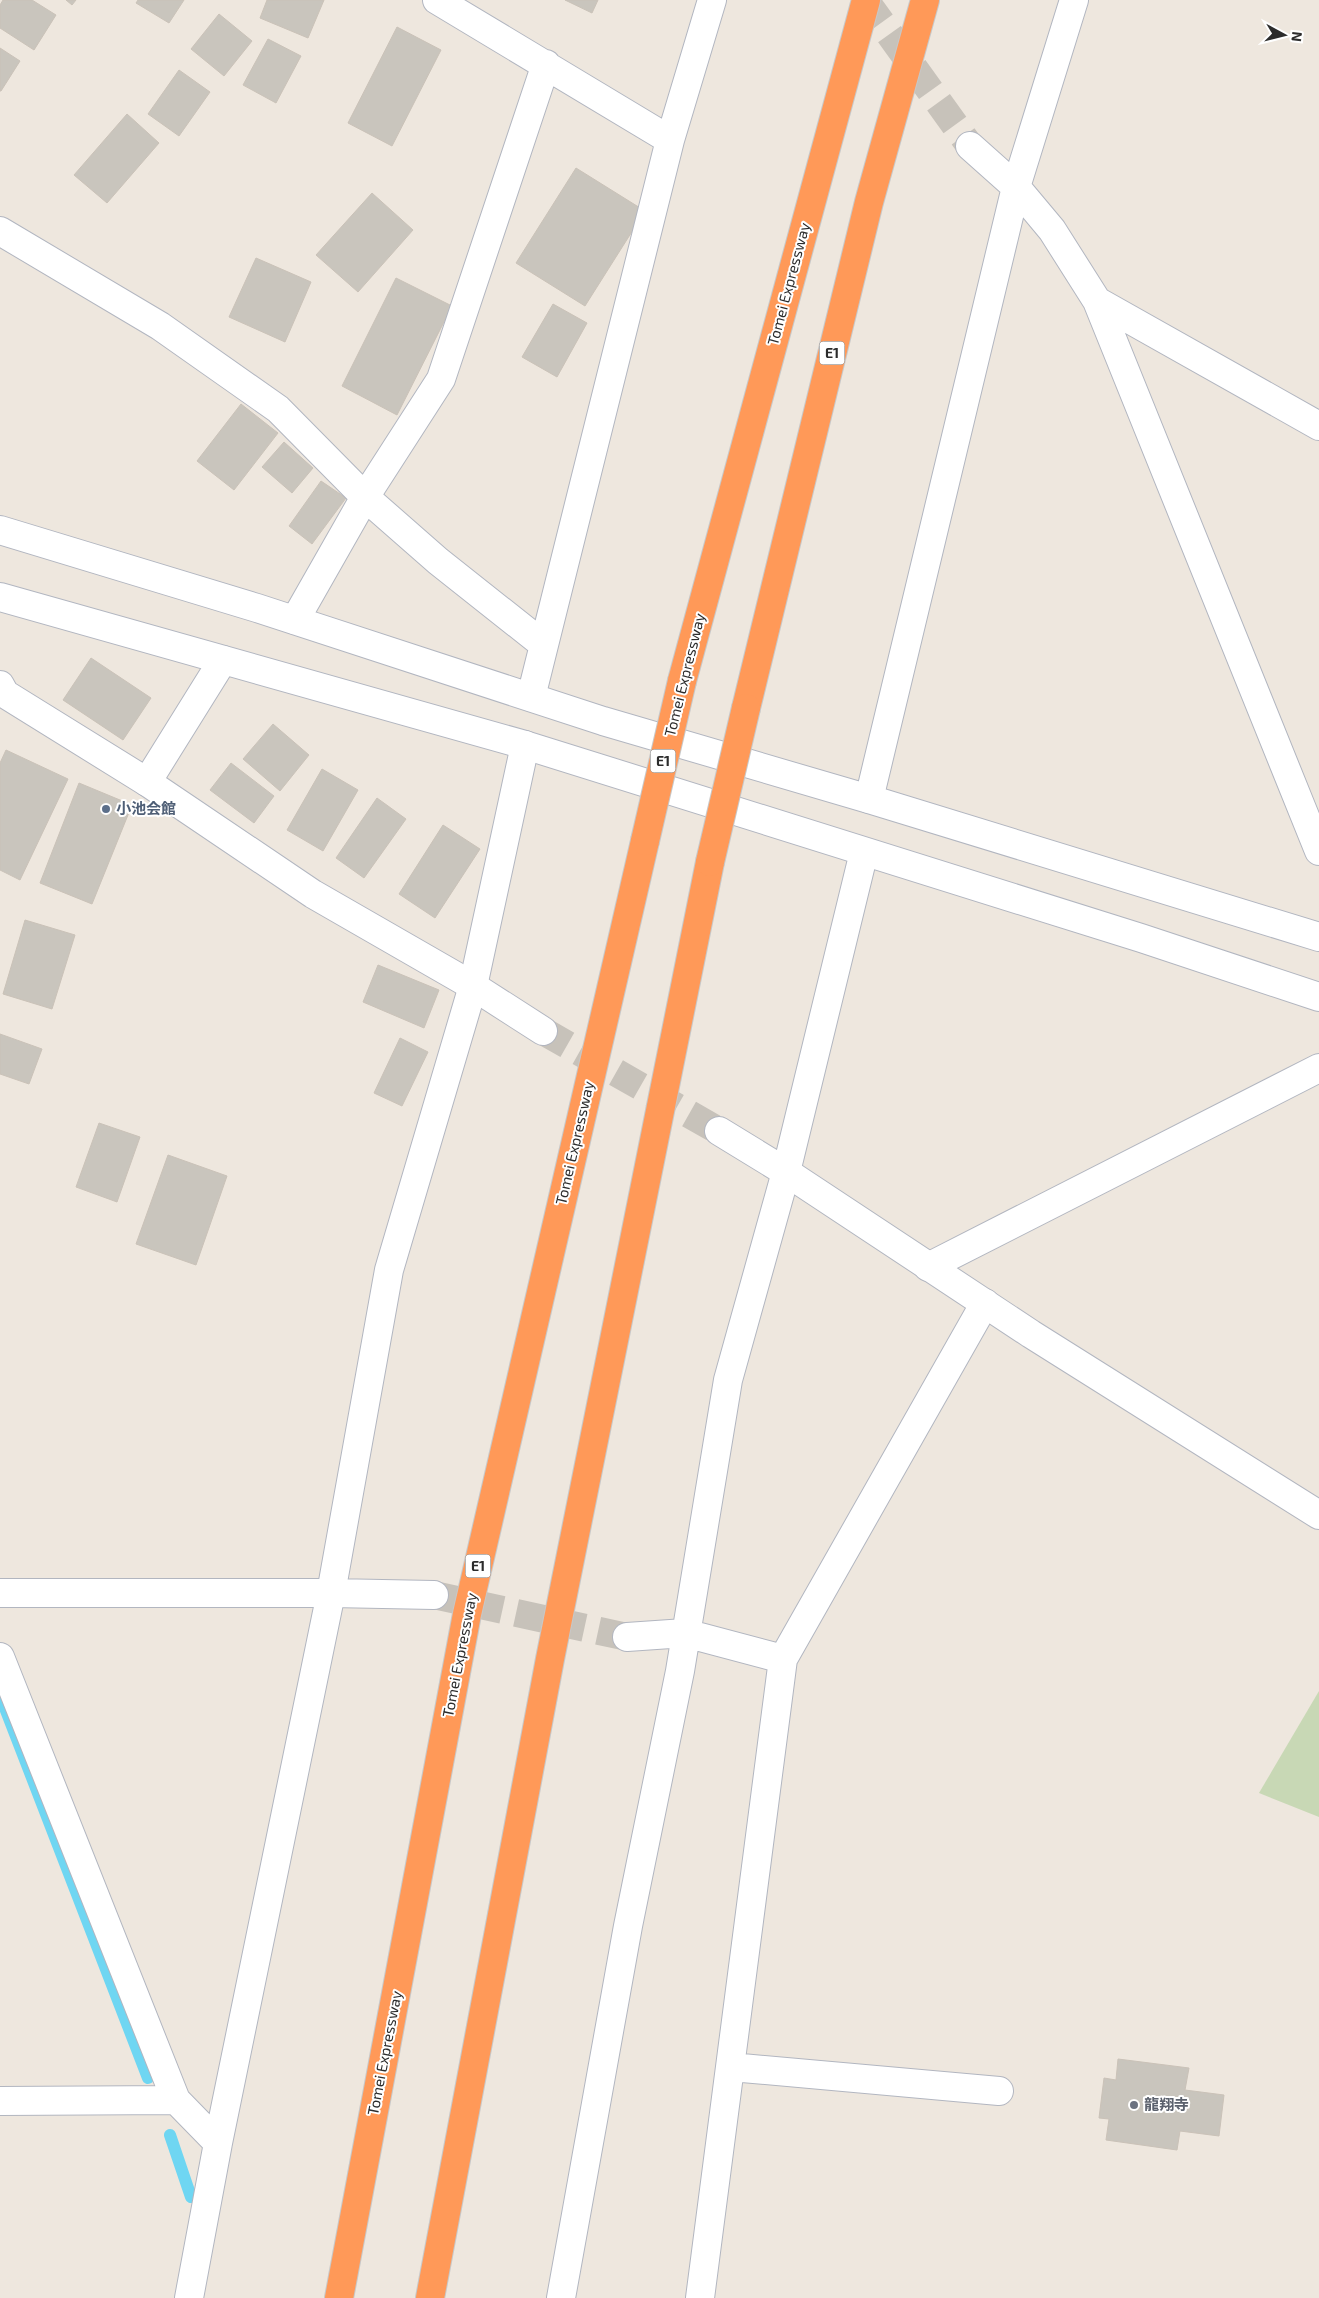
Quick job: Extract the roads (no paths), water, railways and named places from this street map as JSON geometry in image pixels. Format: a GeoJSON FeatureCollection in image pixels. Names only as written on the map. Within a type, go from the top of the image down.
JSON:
{"type":"FeatureCollection","features":[{"type":"Feature","properties":{"kind":"highway","name":"Tomei Expressway"},"geometry":{"type":"LineString","coordinates":[[339,2298],[467,1614],[682,681],[866,0]]}},
{"type":"Feature","properties":{"kind":"highway","name":"E1"},"geometry":{"type":"LineString","coordinates":[[430,2298],[550,1659],[710,862],[869,202],[925,0]]}},
{"type":"Feature","properties":{"kind":"street"},"geometry":{"type":"LineString","coordinates":[[437,0],[670,140]]}},
{"type":"Feature","properties":{"kind":"street"},"geometry":{"type":"LineString","coordinates":[[531,697],[670,140],[712,0]]}},
{"type":"Feature","properties":{"kind":"street"},"geometry":{"type":"LineString","coordinates":[[869,799],[1016,187],[1074,0]]}},
{"type":"Feature","properties":{"kind":"street"},"geometry":{"type":"LineString","coordinates":[[296,620],[365,498],[441,379],[546,64]]}},
{"type":"Feature","properties":{"kind":"street"},"geometry":{"type":"LineString","coordinates":[[970,146],[1016,187],[1052,230],[1097,301],[1319,851]]}},
{"type":"Feature","properties":{"kind":"street"},"geometry":{"type":"LineString","coordinates":[[0,232],[160,326],[278,409],[365,498],[438,561],[544,646]]}},
{"type":"Feature","properties":{"kind":"street"},"geometry":{"type":"LineString","coordinates":[[1097,301],[1319,426]]}},
{"type":"Feature","properties":{"kind":"street"},"geometry":{"type":"LineString","coordinates":[[0,530],[296,620],[603,721],[869,799],[1319,937]]}},
{"type":"Feature","properties":{"kind":"street"},"geometry":{"type":"LineString","coordinates":[[0,596],[525,745],[1142,938],[1319,997]]}},
{"type":"Feature","properties":{"kind":"street"},"geometry":{"type":"LineString","coordinates":[[147,782],[223,660]]}},
{"type":"Feature","properties":{"kind":"street"},"geometry":{"type":"LineString","coordinates":[[2,693],[147,782],[313,894],[473,986],[543,1031]]}},
{"type":"Feature","properties":{"kind":"street"},"geometry":{"type":"LineString","coordinates":[[189,2298],[218,2143],[331,1593],[389,1270],[473,986],[525,745]]}},
{"type":"Feature","properties":{"kind":"street"},"geometry":{"type":"LineString","coordinates":[[561,2298],[628,1926],[680,1671],[728,1380],[786,1172],[864,852]]}},
{"type":"Feature","properties":{"kind":"street"},"geometry":{"type":"LineString","coordinates":[[928,1267],[1319,1068]]}},
{"type":"Feature","properties":{"kind":"street"},"geometry":{"type":"LineString","coordinates":[[719,1131],[786,1172],[928,1267],[1319,1515]]}},
{"type":"Feature","properties":{"kind":"street"},"geometry":{"type":"LineString","coordinates":[[700,2298],[783,1659],[985,1303]]}},
{"type":"Feature","properties":{"kind":"street"},"geometry":{"type":"LineString","coordinates":[[0,1593],[331,1593],[434,1595]]}},
{"type":"Feature","properties":{"kind":"street"},"geometry":{"type":"LineString","coordinates":[[627,1636],[685,1633],[783,1659]]}},
{"type":"Feature","properties":{"kind":"street"},"geometry":{"type":"LineString","coordinates":[[0,1657],[176,2100],[218,2143]]}},
{"type":"Feature","properties":{"kind":"street"},"geometry":{"type":"LineString","coordinates":[[731,2067],[999,2092]]}},
{"type":"Feature","properties":{"kind":"street"},"geometry":{"type":"LineString","coordinates":[[0,2101],[176,2100]]}},
{"type":"Feature","properties":{"kind":"waterway"},"geometry":{"type":"LineString","coordinates":[[0,1695],[148,2078]]}},
{"type":"Feature","properties":{"kind":"waterway"},"geometry":{"type":"LineString","coordinates":[[170,2135],[191,2197]]}},
{"type":"Feature","properties":{"kind":"tunnel"},"geometry":{"type":"LineString","coordinates":[[865,0],[970,146]]}},
{"type":"Feature","properties":{"kind":"tunnel"},"geometry":{"type":"LineString","coordinates":[[543,1031],[719,1131]]}},
{"type":"Feature","properties":{"kind":"tunnel"},"geometry":{"type":"LineString","coordinates":[[434,1595],[627,1637]]}},
{"type":"Feature","properties":{"kind":"place","name":"小池会館"},"geometry":{"type":"Point","coordinates":[106,809]}},
{"type":"Feature","properties":{"kind":"place","name":"龍翔寺"},"geometry":{"type":"Point","coordinates":[1134,2105]}}]}
